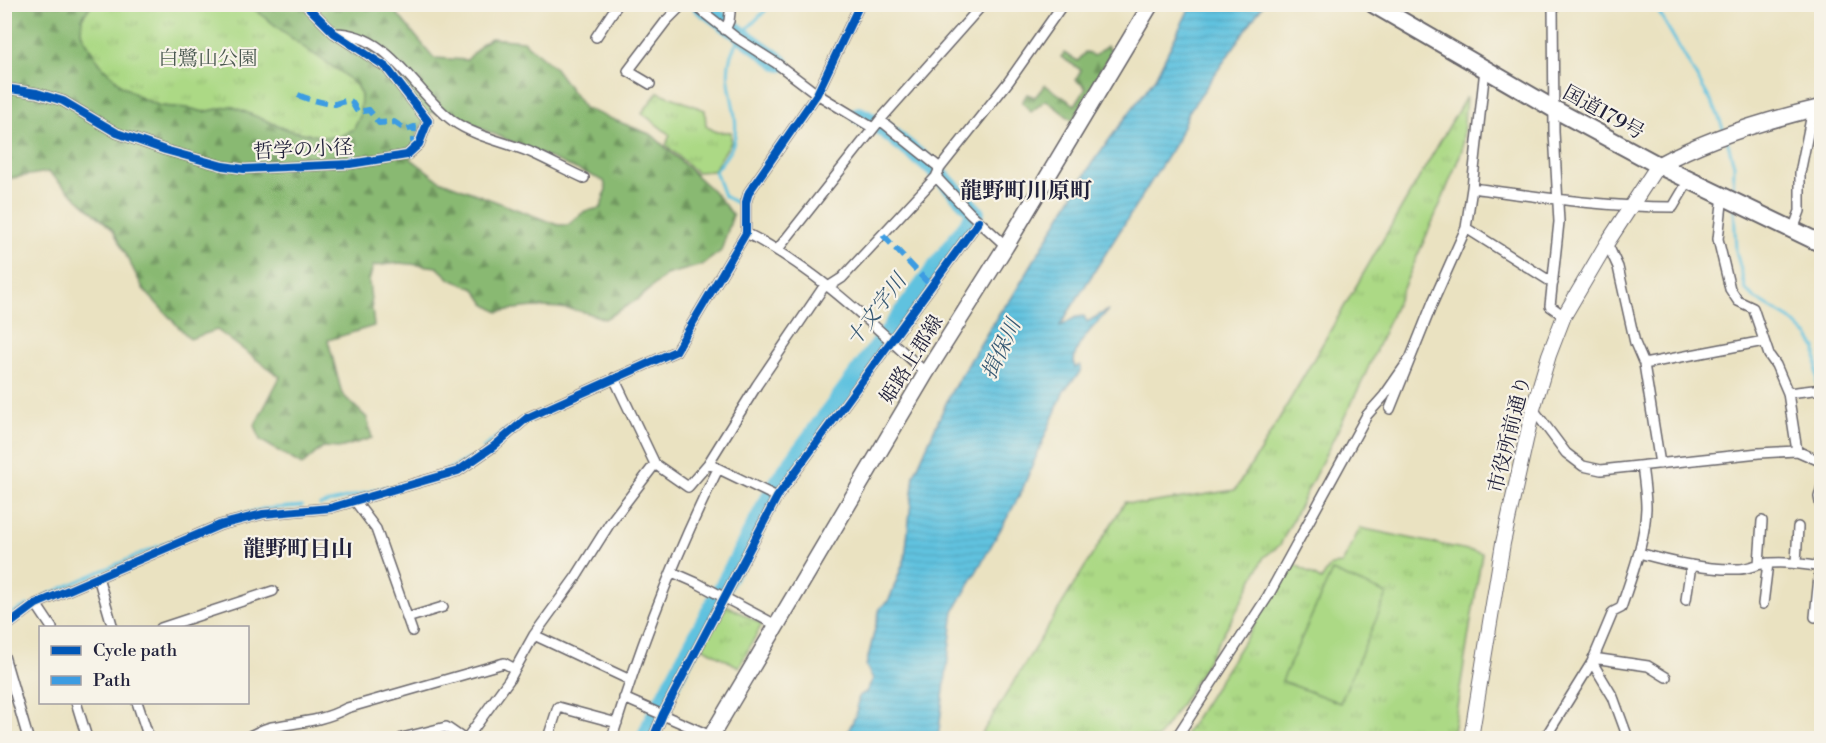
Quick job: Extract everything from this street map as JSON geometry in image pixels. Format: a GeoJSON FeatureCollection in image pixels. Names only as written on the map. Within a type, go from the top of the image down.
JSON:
{"type":"FeatureCollection","features":[{"type":"Feature","properties":{"kind":"highway","name":"国道179号"},"geometry":{"type":"LineString","coordinates":[[1373,4],[1554,109],[1658,165],[1821,244]]}},
{"type":"Feature","properties":{"kind":"main road","name":"姫路上郡線"},"geometry":{"type":"LineString","coordinates":[[710,737],[926,373],[1006,246],[1151,4]]}},
{"type":"Feature","properties":{"kind":"main road"},"geometry":{"type":"LineString","coordinates":[[1658,165],[1697,146],[1788,115],[1817,108]]}},
{"type":"Feature","properties":{"kind":"street","name":"哲学の小径"},"geometry":{"type":"LineString","coordinates":[[4,88],[37,93],[63,101],[117,133],[165,150],[223,166],[244,169],[350,164],[407,155],[419,144],[428,121],[387,68],[334,33],[304,4]]}},
{"type":"Feature","properties":{"kind":"street"},"geometry":{"type":"LineString","coordinates":[[596,37],[618,4]]}},
{"type":"Feature","properties":{"kind":"street"},"geometry":{"type":"LineString","coordinates":[[650,84],[628,71],[666,21],[683,4]]}},
{"type":"Feature","properties":{"kind":"street"},"geometry":{"type":"LineString","coordinates":[[693,4],[725,30],[776,63],[817,94],[877,124],[938,172],[970,213],[1006,246]]}},
{"type":"Feature","properties":{"kind":"street"},"geometry":{"type":"LineString","coordinates":[[725,30],[729,21],[731,4]]}},
{"type":"Feature","properties":{"kind":"street"},"geometry":{"type":"LineString","coordinates":[[4,628],[36,604],[220,525],[263,514],[330,508],[458,471],[494,446],[527,418],[676,351],[746,233],[746,202],[749,192],[817,94],[860,4]]}},
{"type":"Feature","properties":{"kind":"street"},"geometry":{"type":"LineString","coordinates":[[778,249],[877,124],[983,4]]}},
{"type":"Feature","properties":{"kind":"street"},"geometry":{"type":"LineString","coordinates":[[615,378],[655,464],[688,488],[708,464],[757,385],[827,286],[842,279],[938,172],[1009,81],[1064,4]]}},
{"type":"Feature","properties":{"kind":"street"},"geometry":{"type":"LineString","coordinates":[[1553,4],[1554,132],[1559,222],[1550,306],[1564,316]]}},
{"type":"Feature","properties":{"kind":"street"},"geometry":{"type":"LineString","coordinates":[[334,33],[346,33],[366,41],[394,59],[438,110],[456,123],[531,153],[584,178]]}},
{"type":"Feature","properties":{"kind":"street"},"geometry":{"type":"LineString","coordinates":[[1390,409],[1466,228],[1483,68]]}},
{"type":"Feature","properties":{"kind":"street"},"geometry":{"type":"LineString","coordinates":[[1793,230],[1800,211],[1800,173],[1817,108]]}},
{"type":"Feature","properties":{"kind":"street","name":"市役所前通り"},"geometry":{"type":"LineString","coordinates":[[1471,738],[1503,543],[1533,409],[1549,355],[1564,316],[1607,243],[1658,165]]}},
{"type":"Feature","properties":{"kind":"street"},"geometry":{"type":"LineString","coordinates":[[1472,188],[1631,207],[1673,207],[1689,180]]}},
{"type":"Feature","properties":{"kind":"street"},"geometry":{"type":"LineString","coordinates":[[1723,195],[1718,238],[1730,289],[1738,301],[1753,308],[1769,355],[1788,393],[1797,451]]}},
{"type":"Feature","properties":{"kind":"street"},"geometry":{"type":"LineString","coordinates":[[653,738],[661,713],[777,497],[979,221]]}},
{"type":"Feature","properties":{"kind":"street"},"geometry":{"type":"LineString","coordinates":[[1466,228],[1553,283]]}},
{"type":"Feature","properties":{"kind":"street"},"geometry":{"type":"LineString","coordinates":[[746,233],[778,249],[827,286],[926,373]]}},
{"type":"Feature","properties":{"kind":"street"},"geometry":{"type":"LineString","coordinates":[[1607,243],[1618,267],[1635,344],[1644,364],[1660,464]]}},
{"type":"Feature","properties":{"kind":"street"},"geometry":{"type":"LineString","coordinates":[[1644,364],[1764,340]]}},
{"type":"Feature","properties":{"kind":"street"},"geometry":{"type":"LineString","coordinates":[[1176,738],[1268,596],[1366,415],[1409,360]]}},
{"type":"Feature","properties":{"kind":"street"},"geometry":{"type":"LineString","coordinates":[[1788,393],[1821,389]]}},
{"type":"Feature","properties":{"kind":"street"},"geometry":{"type":"LineString","coordinates":[[1533,409],[1566,453],[1583,466],[1601,470],[1797,451],[1821,462]]}},
{"type":"Feature","properties":{"kind":"street"},"geometry":{"type":"LineString","coordinates":[[467,738],[610,523],[655,464]]}},
{"type":"Feature","properties":{"kind":"street"},"geometry":{"type":"LineString","coordinates":[[708,464],[777,497]]}},
{"type":"Feature","properties":{"kind":"street"},"geometry":{"type":"LineString","coordinates":[[1545,738],[1593,660],[1613,612],[1621,608],[1639,553],[1646,507],[1642,466]]}},
{"type":"Feature","properties":{"kind":"street"},"geometry":{"type":"LineString","coordinates":[[612,738],[630,680],[672,572],[695,516],[718,469]]}},
{"type":"Feature","properties":{"kind":"street"},"geometry":{"type":"LineString","coordinates":[[1821,486],[1819,497],[1821,513]]}},
{"type":"Feature","properties":{"kind":"street"},"geometry":{"type":"LineString","coordinates":[[355,501],[376,529],[412,632]]}},
{"type":"Feature","properties":{"kind":"street"},"geometry":{"type":"LineString","coordinates":[[1762,521],[1763,604]]}},
{"type":"Feature","properties":{"kind":"street"},"geometry":{"type":"LineString","coordinates":[[1796,563],[1798,527]]}},
{"type":"Feature","properties":{"kind":"street"},"geometry":{"type":"LineString","coordinates":[[1639,553],[1691,565],[1742,570],[1763,564],[1796,563],[1821,567],[1815,617]]}},
{"type":"Feature","properties":{"kind":"street"},"geometry":{"type":"LineString","coordinates":[[1686,600],[1691,565]]}},
{"type":"Feature","properties":{"kind":"street"},"geometry":{"type":"LineString","coordinates":[[672,572],[776,625]]}},
{"type":"Feature","properties":{"kind":"street"},"geometry":{"type":"LineString","coordinates":[[98,577],[113,626]]}},
{"type":"Feature","properties":{"kind":"street"},"geometry":{"type":"LineString","coordinates":[[164,626],[273,591]]}},
{"type":"Feature","properties":{"kind":"street"},"geometry":{"type":"LineString","coordinates":[[36,604],[51,626]]}},
{"type":"Feature","properties":{"kind":"street"},"geometry":{"type":"LineString","coordinates":[[407,618],[443,607]]}},
{"type":"Feature","properties":{"kind":"street"},"geometry":{"type":"LineString","coordinates":[[534,635],[630,680]]}},
{"type":"Feature","properties":{"kind":"street"},"geometry":{"type":"LineString","coordinates":[[4,656],[28,738]]}},
{"type":"Feature","properties":{"kind":"street"},"geometry":{"type":"LineString","coordinates":[[1593,660],[1648,666],[1666,677]]}},
{"type":"Feature","properties":{"kind":"street"},"geometry":{"type":"LineString","coordinates":[[1593,660],[1613,697],[1628,738]]}},
{"type":"Feature","properties":{"kind":"street"},"geometry":{"type":"LineString","coordinates":[[244,738],[269,728],[330,717],[347,708],[504,663],[515,669]]}},
{"type":"Feature","properties":{"kind":"street"},"geometry":{"type":"LineString","coordinates":[[624,698],[710,737]]}},
{"type":"Feature","properties":{"kind":"street"},"geometry":{"type":"LineString","coordinates":[[76,704],[87,738]]}},
{"type":"Feature","properties":{"kind":"street"},"geometry":{"type":"LineString","coordinates":[[139,704],[149,738]]}},
{"type":"Feature","properties":{"kind":"street"},"geometry":{"type":"LineString","coordinates":[[548,738],[558,707],[617,723]]}},
{"type":"Feature","properties":{"kind":"street"},"geometry":{"type":"LineString","coordinates":[[402,738],[446,726],[462,738]]}},
{"type":"Feature","properties":{"kind":"green space"},"geometry":{"type":"Polygon","coordinates":[[[389,4],[434,58],[467,60],[491,38],[523,41],[555,68],[584,108],[652,135],[713,191],[733,215],[721,251],[702,265],[666,275],[637,300],[605,319],[579,311],[552,307],[498,312],[485,304],[475,289],[450,279],[437,267],[400,263],[373,266],[369,282],[374,326],[328,340],[342,394],[367,418],[372,438],[340,448],[323,447],[302,465],[260,440],[255,425],[280,377],[217,330],[190,339],[144,290],[113,230],[48,172],[5,179],[5,5],[91,5],[82,18],[81,31],[100,64],[120,84],[141,98],[160,106],[188,108],[204,112],[231,106],[291,131],[324,137],[339,137],[354,129],[360,116],[361,95],[356,85],[249,5],[389,4]],[[430,112],[417,133],[415,154],[410,158],[439,180],[558,225],[568,225],[585,211],[601,208],[606,189],[604,181],[447,114],[430,112]]]}},
{"type":"Feature","properties":{"kind":"green space","name":"白鷺山公園"},"geometry":{"type":"Polygon","coordinates":[[[91,5],[249,5],[356,85],[361,95],[360,116],[354,129],[339,137],[324,137],[291,131],[231,106],[204,112],[188,108],[160,106],[141,98],[120,84],[100,64],[81,31],[81,18],[91,5]]]}},
{"type":"Feature","properties":{"kind":"green space"},"geometry":{"type":"Polygon","coordinates":[[[1107,46],[1111,52],[1073,121],[1046,100],[1031,112],[1022,102],[1027,94],[1035,97],[1045,85],[1075,105],[1086,88],[1076,80],[1081,70],[1061,57],[1064,53],[1078,61],[1085,52],[1094,56],[1107,46]]]}},
{"type":"Feature","properties":{"kind":"green space"},"geometry":{"type":"Polygon","coordinates":[[[658,92],[705,110],[706,126],[716,132],[731,132],[731,142],[713,171],[696,172],[666,145],[670,135],[642,113],[658,92]]]}},
{"type":"Feature","properties":{"kind":"green space"},"geometry":{"type":"Polygon","coordinates":[[[1466,97],[1462,150],[1361,384],[1280,545],[1264,557],[1237,610],[1187,695],[1158,738],[979,738],[1125,502],[1143,504],[1235,490],[1262,448],[1466,97]]]}},
{"type":"Feature","properties":{"kind":"green space"},"geometry":{"type":"Polygon","coordinates":[[[1360,528],[1482,553],[1452,738],[1183,738],[1293,563],[1321,580],[1331,565],[1342,564],[1360,528]]]}},
{"type":"Feature","properties":{"kind":"green space"},"geometry":{"type":"Polygon","coordinates":[[[1332,571],[1387,594],[1340,703],[1282,681],[1332,571]]]}},
{"type":"Feature","properties":{"kind":"green space"},"geometry":{"type":"Polygon","coordinates":[[[724,604],[762,624],[739,667],[702,647],[724,604]]]}},
{"type":"Feature","properties":{"kind":"water","name":"揖保川"},"geometry":{"type":"Polygon","coordinates":[[[1191,5],[1263,5],[1188,113],[1177,141],[1059,327],[1076,317],[1084,316],[1087,322],[1108,310],[1076,352],[1075,368],[1080,365],[1081,371],[1064,391],[1020,495],[954,611],[938,738],[845,738],[858,710],[859,696],[866,692],[873,679],[866,666],[880,608],[889,600],[905,558],[914,475],[951,392],[1000,312],[1011,299],[1092,163],[1155,78],[1191,5]]]}},
{"type":"Feature","properties":{"kind":"waterway"},"geometry":{"type":"LineString","coordinates":[[742,209],[742,206],[724,196],[715,171],[730,151],[735,133],[736,122],[728,77],[729,66],[731,55],[738,41],[772,4]]}},
{"type":"Feature","properties":{"kind":"waterway"},"geometry":{"type":"LineString","coordinates":[[1654,4],[1716,110],[1724,131]]}},
{"type":"Feature","properties":{"kind":"waterway","name":"十文字川"},"geometry":{"type":"LineString","coordinates":[[701,6],[781,63]]}},
{"type":"Feature","properties":{"kind":"waterway","name":"十文字川"},"geometry":{"type":"LineString","coordinates":[[645,738],[779,480],[976,213],[934,169],[880,126],[859,115]]}},
{"type":"Feature","properties":{"kind":"waterway"},"geometry":{"type":"LineString","coordinates":[[1727,140],[1734,165],[1733,196]]}},
{"type":"Feature","properties":{"kind":"waterway"},"geometry":{"type":"LineString","coordinates":[[1734,208],[1736,251],[1746,290],[1756,299],[1790,319],[1809,337],[1816,348],[1817,384],[1822,399]]}},
{"type":"Feature","properties":{"kind":"waterway"},"geometry":{"type":"LineString","coordinates":[[483,448],[506,430]]}},
{"type":"Feature","properties":{"kind":"waterway"},"geometry":{"type":"LineString","coordinates":[[447,470],[468,459]]}},
{"type":"Feature","properties":{"kind":"waterway"},"geometry":{"type":"LineString","coordinates":[[320,505],[386,487]]}},
{"type":"Feature","properties":{"kind":"waterway"},"geometry":{"type":"LineString","coordinates":[[44,596],[216,521],[263,509],[302,506]]}},
{"type":"Feature","properties":{"kind":"waterway"},"geometry":{"type":"LineString","coordinates":[[4,617],[28,605]]}},
{"type":"Feature","properties":{"kind":"waterway"},"geometry":{"type":"LineString","coordinates":[[255,738],[268,732],[270,738]]}},
{"type":"Feature","properties":{"kind":"marked path"},"geometry":{"type":"LineString","coordinates":[[298,95],[331,104],[350,101],[358,112],[369,110],[379,123],[394,122],[406,130],[414,127],[413,141],[419,144]]}},
{"type":"Feature","properties":{"kind":"marked path"},"geometry":{"type":"LineString","coordinates":[[883,235],[931,286]]}},
{"type":"Feature","properties":{"kind":"cycle path"},"geometry":{"type":"LineString","coordinates":[[4,88],[37,93],[63,101],[117,133],[165,150],[223,166],[244,169],[350,164],[407,155],[419,144],[428,121],[386,67],[334,33],[305,4]]}},
{"type":"Feature","properties":{"kind":"cycle path"},"geometry":{"type":"LineString","coordinates":[[4,628],[36,604],[220,525],[263,514],[330,508],[458,471],[494,446],[527,418],[676,351],[746,233],[746,202],[749,192],[817,94],[860,4]]}},
{"type":"Feature","properties":{"kind":"cycle path"},"geometry":{"type":"LineString","coordinates":[[653,738],[663,714],[777,497],[979,221]]}},
{"type":"Feature","properties":{"kind":"district","name":"龍野町川原町"},"geometry":{"type":"Point","coordinates":[1026,190]}},
{"type":"Feature","properties":{"kind":"district","name":"龍野町日山"},"geometry":{"type":"Point","coordinates":[298,548]}}]}
